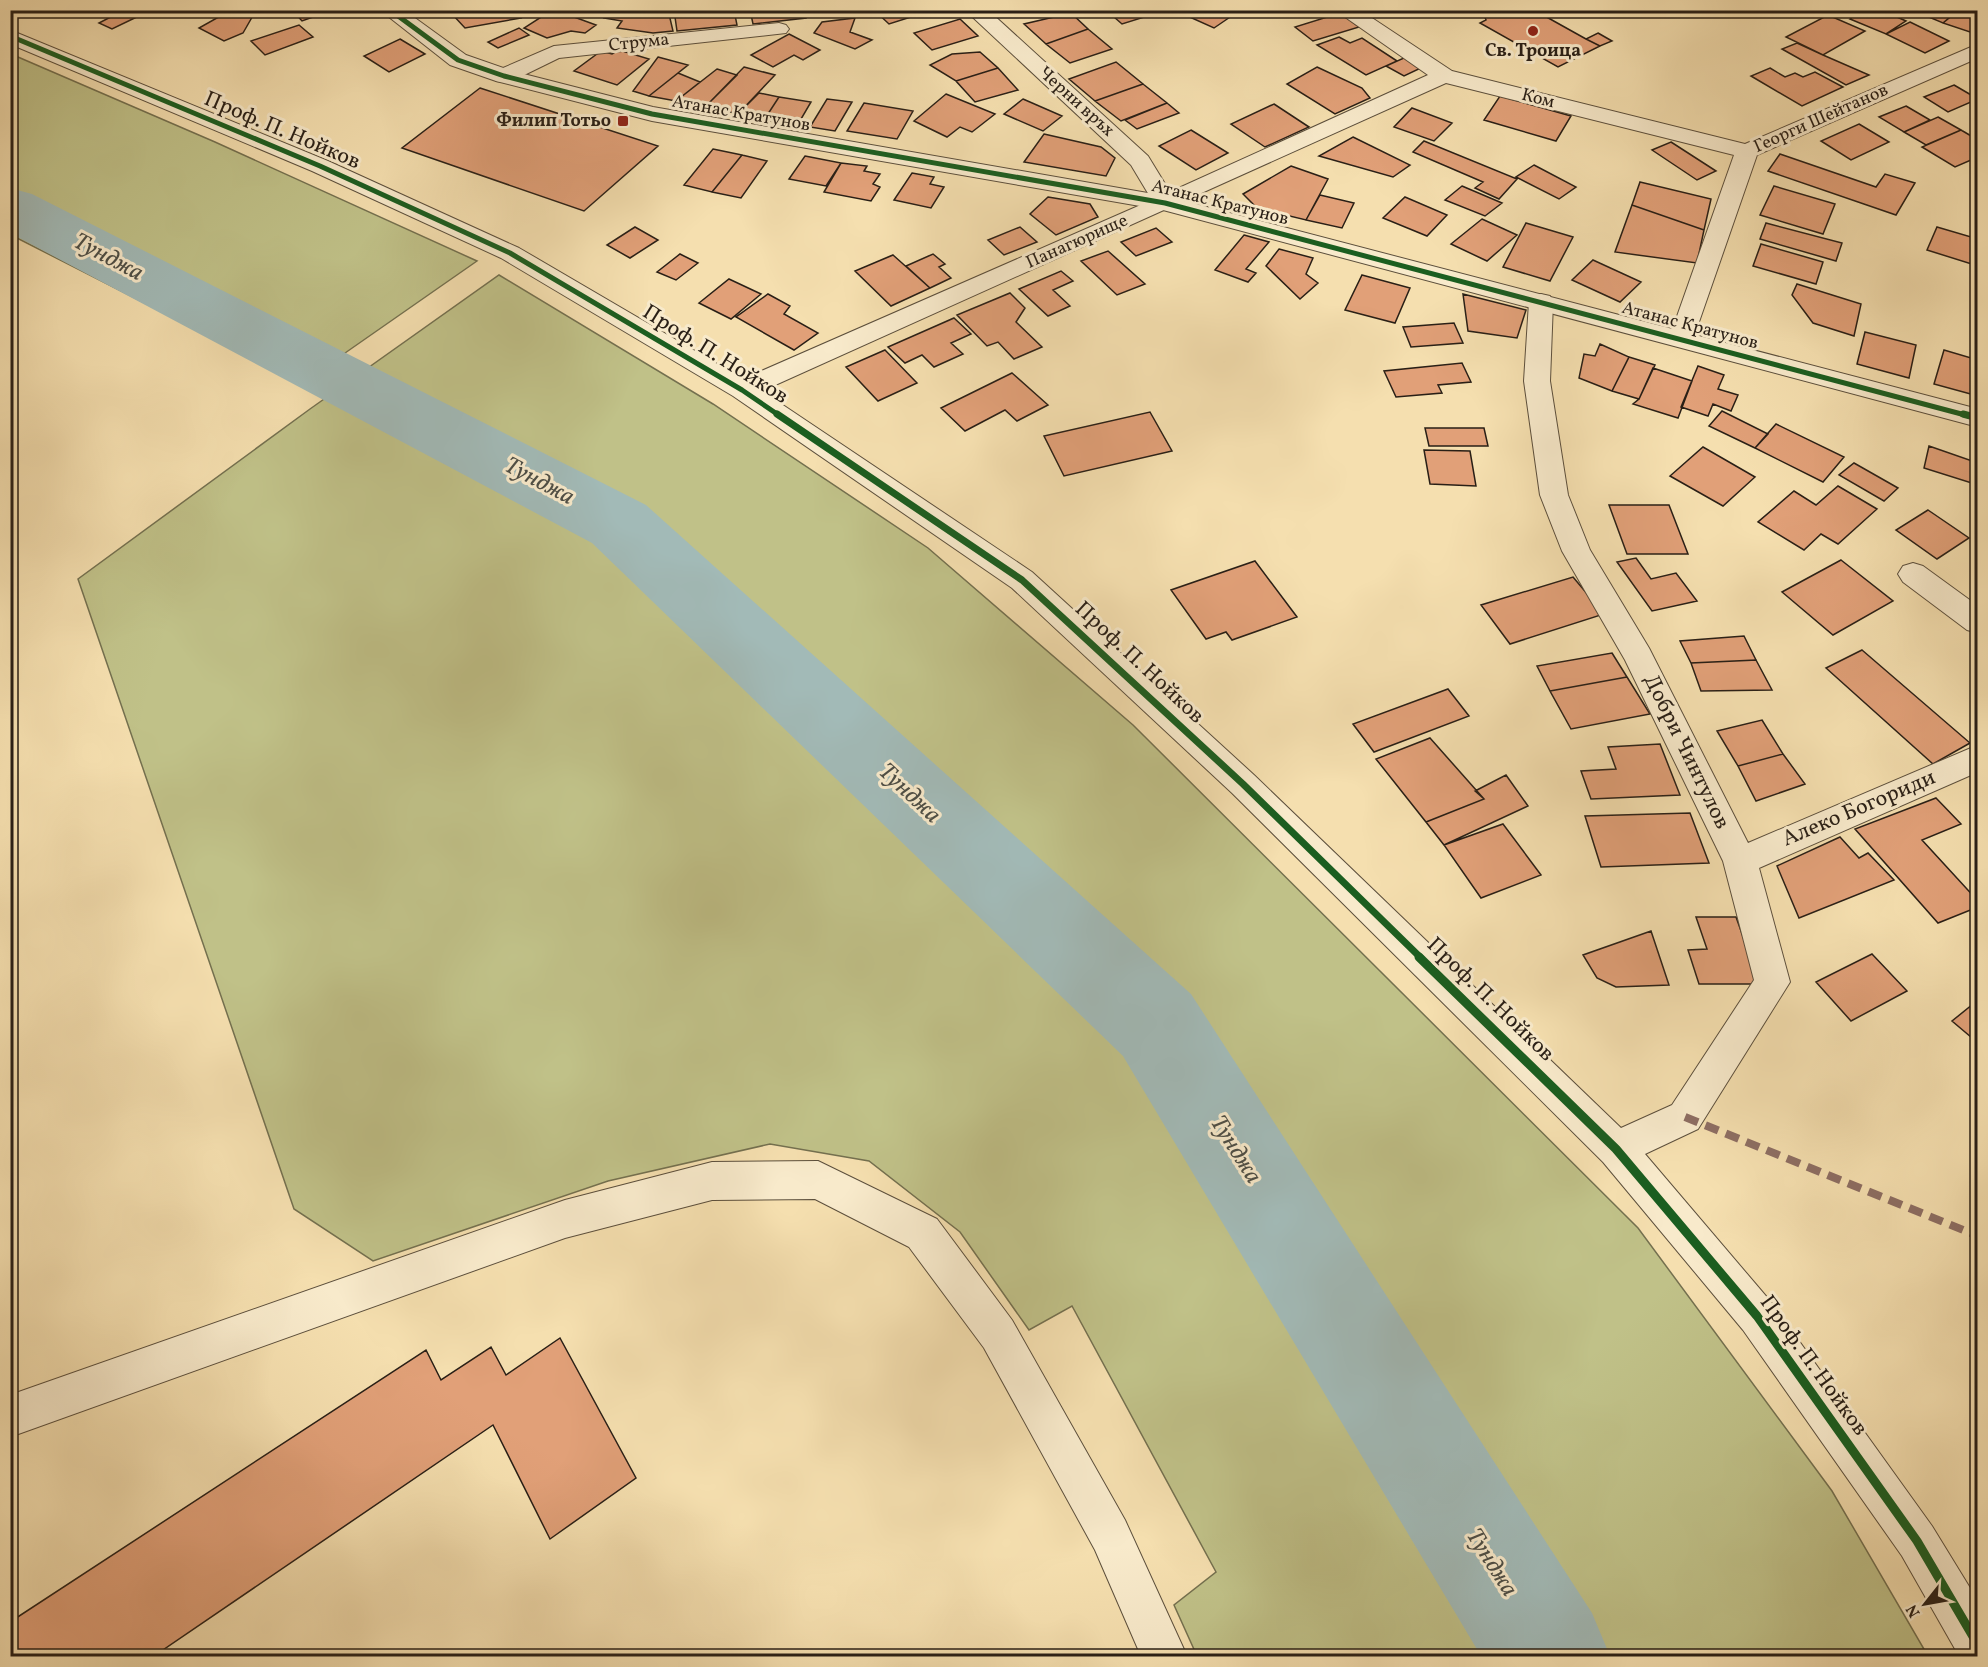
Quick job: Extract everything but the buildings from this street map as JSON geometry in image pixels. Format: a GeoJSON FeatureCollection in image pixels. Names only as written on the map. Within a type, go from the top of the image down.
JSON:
{"type":"FeatureCollection","features":[{"type":"Feature","properties":{"kind":"street","name":"Ком"},"geometry":{"type":"LineString","coordinates":[[1345,10],[1444,76],[1747,151]]}},
{"type":"Feature","properties":{"kind":"street","name":"Атанас Кратунов"},"geometry":{"type":"LineString","coordinates":[[396,12],[458,60],[504,76],[652,114],[1165,203],[1977,418]]}},
{"type":"Feature","properties":{"kind":"street","name":"Черни връх"},"geometry":{"type":"LineString","coordinates":[[982,12],[1140,161],[1165,203]]}},
{"type":"Feature","properties":{"kind":"street","name":"Струма"},"geometry":{"type":"LineString","coordinates":[[504,76],[554,51],[779,29]]}},
{"type":"Feature","properties":{"kind":"street","name":"Проф. П. Нойков"},"geometry":{"type":"LineString","coordinates":[[10,36],[320,166],[510,253],[742,390],[1022,580],[1243,784],[1616,1149],[1757,1316],[1917,1541],[1977,1645]]}},
{"type":"Feature","properties":{"kind":"street","name":"Георги Шейтанов"},"geometry":{"type":"LineString","coordinates":[[1682,339],[1747,151],[1977,50]]}},
{"type":"Feature","properties":{"kind":"street","name":"Панагюрище"},"geometry":{"type":"LineString","coordinates":[[742,390],[1165,203],[1444,76]]}},
{"type":"Feature","properties":{"kind":"street","name":"Добри Чинтулов"},"geometry":{"type":"LineString","coordinates":[[1541,302],[1537,381],[1554,495],[1576,551],[1638,656],[1740,861],[1772,982],[1685,1117],[1616,1149]]}},
{"type":"Feature","properties":{"kind":"street"},"geometry":{"type":"LineString","coordinates":[[1913,574],[1977,622]]}},
{"type":"Feature","properties":{"kind":"street","name":"Алеко Богориди"},"geometry":{"type":"LineString","coordinates":[[1740,861],[1977,758]]}},
{"type":"Feature","properties":{"kind":"street"},"geometry":{"type":"LineString","coordinates":[[10,1416],[565,1219],[712,1181],[818,1180],[923,1233],[998,1334],[1110,1535],[1164,1656]]}},
{"type":"Feature","properties":{"kind":"green space"},"geometry":{"type":"Polygon","coordinates":[[[11,54],[215,142],[477,261],[302,383],[11,235],[11,54]]]}},
{"type":"Feature","properties":{"kind":"green space"},"geometry":{"type":"Polygon","coordinates":[[[499,275],[713,404],[928,548],[1133,725],[1638,1228],[1832,1491],[1928,1656],[1197,1656],[1174,1605],[1216,1572],[1072,1306],[1029,1330],[960,1232],[869,1161],[770,1144],[608,1181],[373,1261],[294,1209],[78,579],[310,409],[499,275]]]}},
{"type":"Feature","properties":{"kind":"waterway","name":"Тунджа"},"geometry":{"type":"LineString","coordinates":[[10,207],[619,524],[1157,1025],[1549,1656]]}},
{"type":"Feature","properties":{"kind":"marked path"},"geometry":{"type":"LineString","coordinates":[[1685,1117],[1978,1236]]}},
{"type":"Feature","properties":{"kind":"cycle path"},"geometry":{"type":"LineString","coordinates":[[390,10],[458,60],[504,76],[652,114],[1165,203],[1978,418]]}},
{"type":"Feature","properties":{"kind":"cycle path"},"geometry":{"type":"LineString","coordinates":[[10,36],[320,166],[510,253],[742,390],[1022,580],[1243,784],[1616,1149],[1757,1316],[1917,1541],[1978,1645]]}},
{"type":"Feature","properties":{"kind":"place","name":"Св. Троица"},"geometry":{"type":"Point","coordinates":[1533,31]}},
{"type":"Feature","properties":{"kind":"place","name":"Филип Тотьо"},"geometry":{"type":"Point","coordinates":[623,121]}}]}
